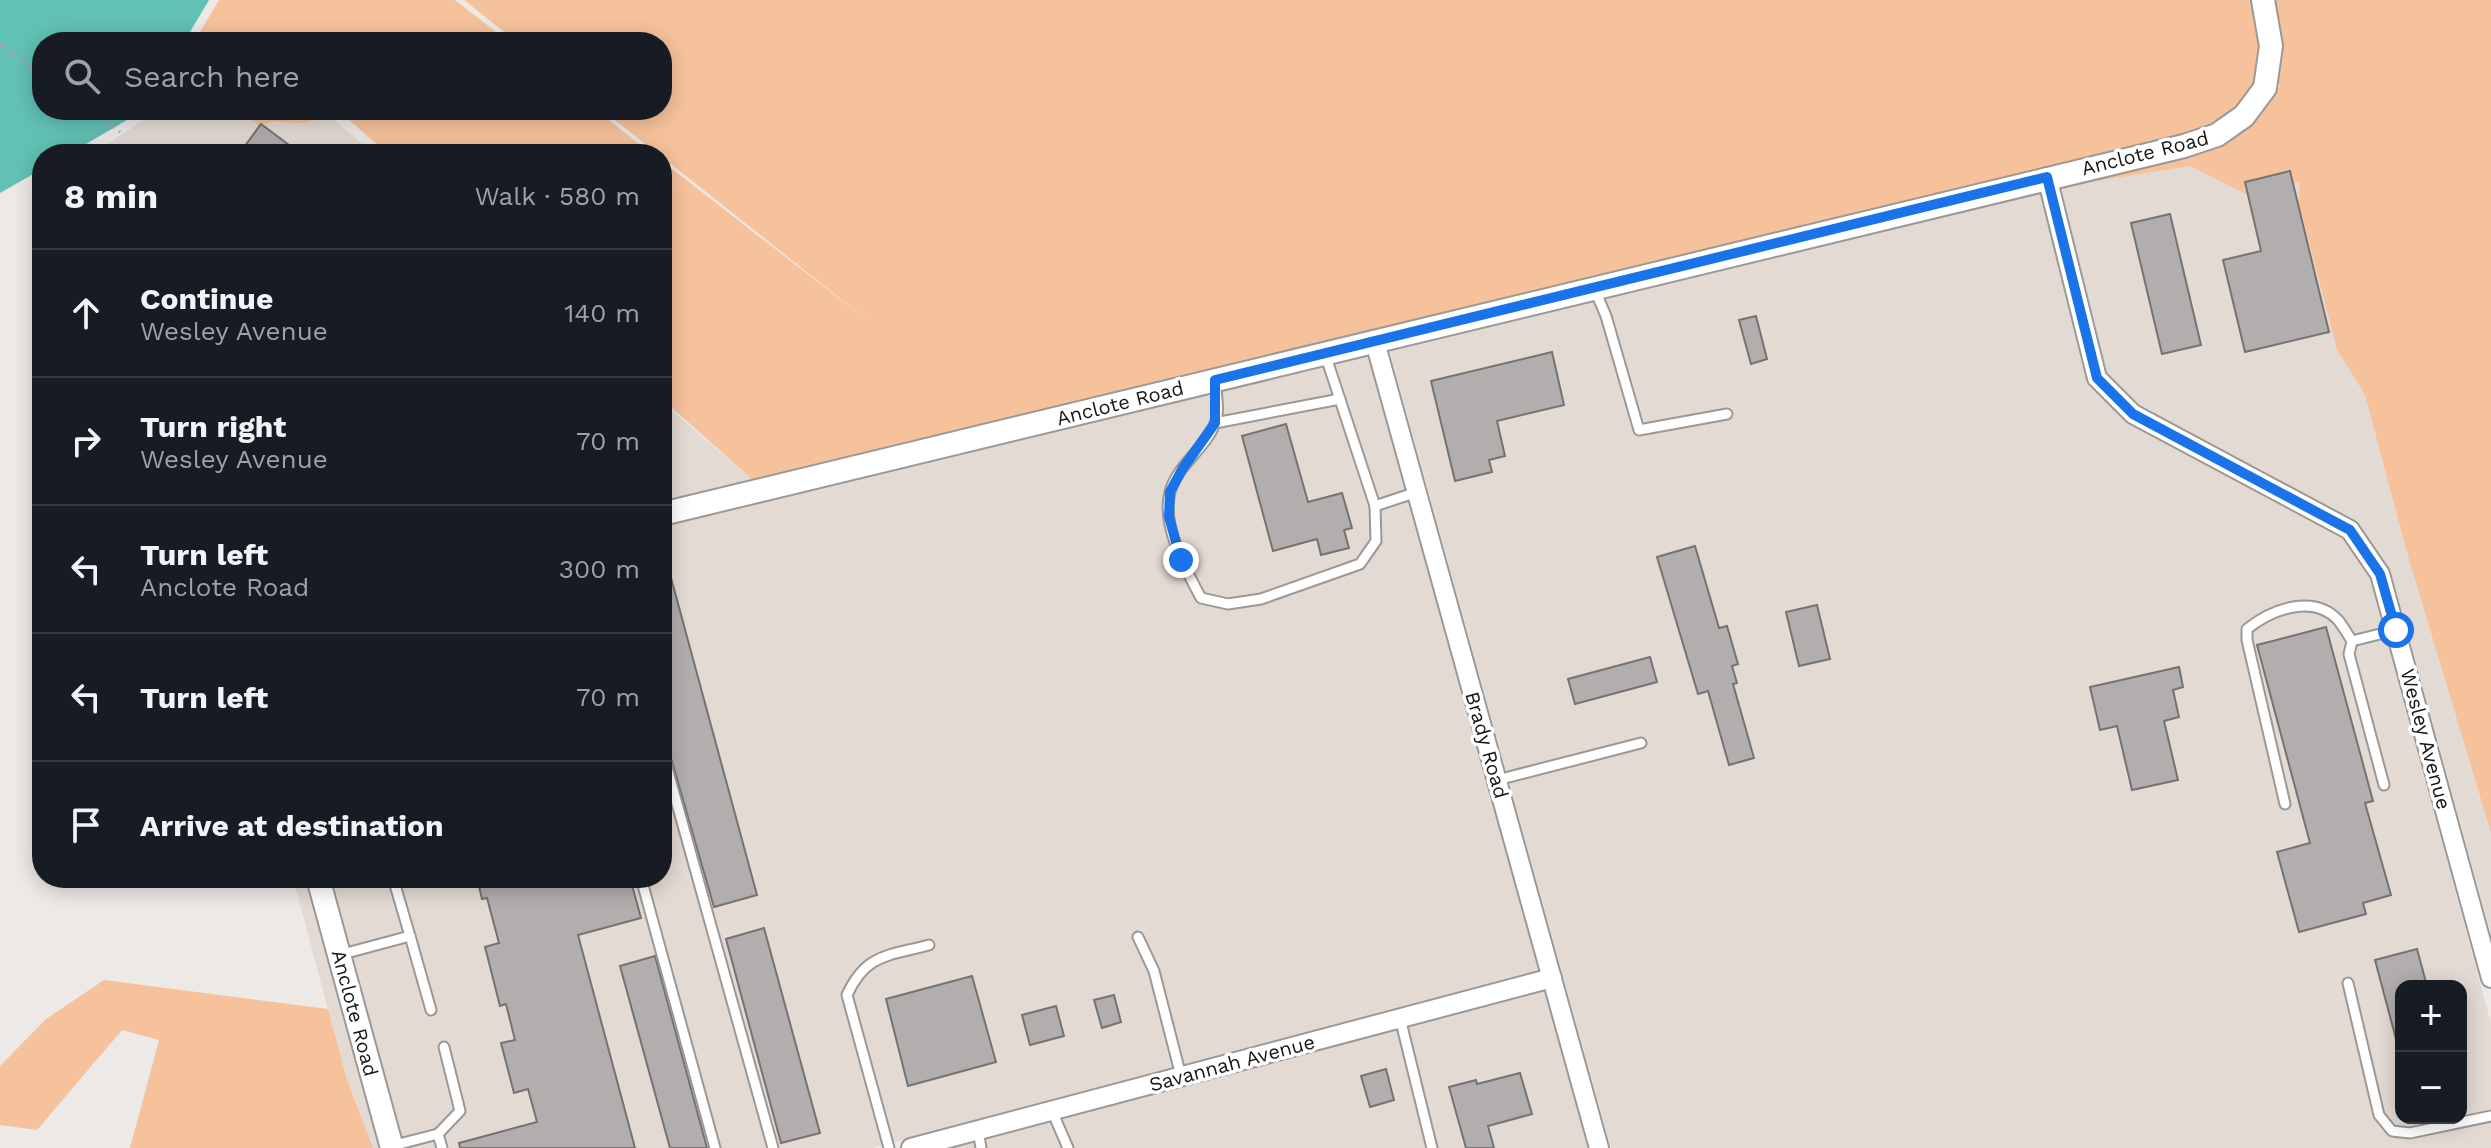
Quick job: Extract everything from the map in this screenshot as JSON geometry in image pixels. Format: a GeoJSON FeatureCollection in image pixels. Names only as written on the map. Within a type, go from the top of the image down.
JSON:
{"type":"FeatureCollection","features":[{"type":"Feature","properties":{"kind":"street","name":"Anclote Road"},"geometry":{"type":"LineString","coordinates":[[672,512],[2184,146],[2217,135],[2244,116],[2265,88],[2271,46],[2263,0]]}},
{"type":"Feature","properties":{"kind":"street","name":"Wesley Avenue"},"geometry":{"type":"LineString","coordinates":[[2047,177],[2097,378],[2133,414],[2350,530],[2380,574],[2491,978]]}},
{"type":"Feature","properties":{"kind":"street","name":"Brady Road"},"geometry":{"type":"LineString","coordinates":[[1375,342],[1599,1148]]}},
{"type":"Feature","properties":{"kind":"street","name":"Anclote Road"},"geometry":{"type":"LineString","coordinates":[[321,888],[391,1147]]}},
{"type":"Feature","properties":{"kind":"street","name":"Savannah Avenue"},"geometry":{"type":"LineString","coordinates":[[911,1148],[980,1139],[1052,1111],[1552,978]]}},
{"type":"Feature","properties":{"kind":"lane"},"geometry":{"type":"LineString","coordinates":[[1594,288],[1606,316],[1639,430],[1727,414]]}},
{"type":"Feature","properties":{"kind":"lane"},"geometry":{"type":"LineString","coordinates":[[1215,380],[1215,423],[1170,492],[1169,517],[1181,560],[1201,598],[1228,604],[1261,599],[1360,564],[1376,541],[1375,506],[1325,354]]}},
{"type":"Feature","properties":{"kind":"lane"},"geometry":{"type":"LineString","coordinates":[[1215,423],[1340,399]]}},
{"type":"Feature","properties":{"kind":"lane"},"geometry":{"type":"LineString","coordinates":[[1375,506],[1417,492]]}},
{"type":"Feature","properties":{"kind":"lane"},"geometry":{"type":"LineString","coordinates":[[2285,804],[2247,629],[2262,617],[2287,608],[2318,607],[2337,619],[2352,641],[2349,654],[2352,669],[2384,785]]}},
{"type":"Feature","properties":{"kind":"lane"},"geometry":{"type":"LineString","coordinates":[[2352,641],[2396,630]]}},
{"type":"Feature","properties":{"kind":"lane"},"geometry":{"type":"LineString","coordinates":[[1497,780],[1641,743]]}},
{"type":"Feature","properties":{"kind":"lane"},"geometry":{"type":"LineString","coordinates":[[672,786],[773,1148]]}},
{"type":"Feature","properties":{"kind":"lane"},"geometry":{"type":"LineString","coordinates":[[396,888],[431,1010]]}},
{"type":"Feature","properties":{"kind":"lane"},"geometry":{"type":"LineString","coordinates":[[644,888],[715,1148]]}},
{"type":"Feature","properties":{"kind":"lane"},"geometry":{"type":"LineString","coordinates":[[339,955],[410,936]]}},
{"type":"Feature","properties":{"kind":"lane"},"geometry":{"type":"LineString","coordinates":[[1138,937],[1154,971],[1181,1076]]}},
{"type":"Feature","properties":{"kind":"lane"},"geometry":{"type":"LineString","coordinates":[[889,1148],[847,995],[856,975],[871,961],[929,945]]}},
{"type":"Feature","properties":{"kind":"lane"},"geometry":{"type":"LineString","coordinates":[[2348,983],[2379,1115],[2392,1131],[2410,1133],[2491,1116]]}},
{"type":"Feature","properties":{"kind":"lane"},"geometry":{"type":"LineString","coordinates":[[1400,1018],[1432,1148]]}},
{"type":"Feature","properties":{"kind":"lane"},"geometry":{"type":"LineString","coordinates":[[391,1147],[438,1134],[460,1111],[444,1047]]}},
{"type":"Feature","properties":{"kind":"lane"},"geometry":{"type":"LineString","coordinates":[[1052,1111],[1068,1148]]}},
{"type":"Feature","properties":{"kind":"lane"},"geometry":{"type":"LineString","coordinates":[[438,1134],[442,1148]]}},
{"type":"Feature","properties":{"kind":"path"},"geometry":{"type":"LineString","coordinates":[[0,44],[32,68]]}},
{"type":"Feature","properties":{"kind":"path"},"geometry":{"type":"LineString","coordinates":[[104,120],[120,132]]}},
{"type":"Feature","properties":{"kind":"shaded area"},"geometry":{"type":"Polygon","coordinates":[[[219,0],[455,0],[496,32],[200,32],[219,0]]]}},
{"type":"Feature","properties":{"kind":"shaded area"},"geometry":{"type":"Polygon","coordinates":[[[464,0],[2252,0],[2260,47],[2254,84],[2236,109],[2211,126],[2181,136],[754,481],[672,408],[672,169],[872,324],[672,165],[672,144],[645,144],[615,120],[672,120],[672,32],[504,32],[464,0]]]}},
{"type":"Feature","properties":{"kind":"shaded area"},"geometry":{"type":"Polygon","coordinates":[[[2274,0],[2491,0],[2491,833],[2407,553],[2365,395],[2337,350],[2298,200],[2300,182],[2246,194],[2190,166],[2061,187],[2186,156],[2274,98],[2280,85],[2277,82],[2282,44],[2274,0]]]}},
{"type":"Feature","properties":{"kind":"shaded area"},"geometry":{"type":"Polygon","coordinates":[[[143,120],[251,120],[258,125],[334,120],[362,144],[108,144],[143,120]]]}},
{"type":"Feature","properties":{"kind":"shaded area"},"geometry":{"type":"Polygon","coordinates":[[[251,120],[315,120],[304,123],[258,125],[251,120]]]}},
{"type":"Feature","properties":{"kind":"shaded area"},"geometry":{"type":"Polygon","coordinates":[[[349,120],[609,120],[639,144],[377,144],[349,120]]]}},
{"type":"Feature","properties":{"kind":"shaded area"},"geometry":{"type":"Polygon","coordinates":[[[2190,166],[2246,193],[2300,182],[2298,200],[2337,350],[2365,395],[2407,553],[2491,833],[2491,934],[2391,571],[2360,525],[2141,406],[2107,373],[2061,187],[2190,166]]]}},
{"type":"Feature","properties":{"kind":"shaded area"},"geometry":{"type":"Polygon","coordinates":[[[2039,190],[2088,385],[2127,423],[2342,538],[2370,579],[2491,1023],[2491,1148],[1611,1148],[1389,349],[2039,190]]]}},
{"type":"Feature","properties":{"kind":"shaded area"},"geometry":{"type":"Polygon","coordinates":[[[1367,354],[1539,971],[872,1148],[403,1148],[333,888],[672,888],[672,522],[1367,354]]]}},
{"type":"Feature","properties":{"kind":"shaded area"},"geometry":{"type":"Polygon","coordinates":[[[672,411],[754,481],[672,501],[672,411]]]}},
{"type":"Feature","properties":{"kind":"shaded area"},"geometry":{"type":"Polygon","coordinates":[[[296,888],[309,888],[380,1148],[373,1148],[347,1080],[296,888]]]}},
{"type":"Feature","properties":{"kind":"shaded area"},"geometry":{"type":"Polygon","coordinates":[[[104,980],[328,1009],[347,1080],[373,1148],[130,1148],[159,1040],[122,1030],[37,1130],[0,1125],[0,1066],[46,1019],[104,980]]]}},
{"type":"Feature","properties":{"kind":"shaded area"},"geometry":{"type":"Polygon","coordinates":[[[1544,990],[1588,1148],[951,1148],[1544,990]]]}},
{"type":"Feature","properties":{"kind":"water"},"geometry":{"type":"Polygon","coordinates":[[[0,0],[209,0],[190,32],[32,32],[32,120],[127,120],[86,144],[32,144],[32,175],[0,193],[0,0]]]}},
{"type":"Feature","properties":{"kind":"building"},"geometry":{"type":"Polygon","coordinates":[[[261,124],[288,144],[246,144],[261,124]]]}},
{"type":"Feature","properties":{"kind":"building"},"geometry":{"type":"Polygon","coordinates":[[[2290,171],[2329,332],[2245,352],[2223,260],[2261,251],[2245,182],[2290,171]]]}},
{"type":"Feature","properties":{"kind":"building"},"geometry":{"type":"Polygon","coordinates":[[[2170,214],[2201,345],[2162,354],[2131,223],[2170,214]]]}},
{"type":"Feature","properties":{"kind":"building"},"geometry":{"type":"Polygon","coordinates":[[[1756,316],[1767,359],[1751,364],[1739,320],[1756,316]]]}},
{"type":"Feature","properties":{"kind":"building"},"geometry":{"type":"Polygon","coordinates":[[[1552,352],[1564,405],[1497,421],[1505,456],[1489,460],[1492,472],[1455,481],[1431,381],[1552,352]]]}},
{"type":"Feature","properties":{"kind":"building"},"geometry":{"type":"Polygon","coordinates":[[[1286,424],[1308,502],[1342,493],[1352,528],[1344,530],[1349,548],[1321,555],[1317,539],[1273,551],[1242,436],[1286,424]]]}},
{"type":"Feature","properties":{"kind":"building"},"geometry":{"type":"Polygon","coordinates":[[[1695,546],[1719,628],[1727,626],[1738,664],[1732,666],[1737,683],[1733,684],[1754,758],[1729,765],[1708,691],[1698,694],[1657,557],[1695,546]]]}},
{"type":"Feature","properties":{"kind":"building"},"geometry":{"type":"Polygon","coordinates":[[[672,581],[757,895],[714,907],[672,762],[672,581]]]}},
{"type":"Feature","properties":{"kind":"building"},"geometry":{"type":"Polygon","coordinates":[[[1817,605],[1830,659],[1799,666],[1786,612],[1817,605]]]}},
{"type":"Feature","properties":{"kind":"building"},"geometry":{"type":"Polygon","coordinates":[[[2326,627],[2373,801],[2365,803],[2391,895],[2363,903],[2366,914],[2299,932],[2277,852],[2310,843],[2257,645],[2326,627]]]}},
{"type":"Feature","properties":{"kind":"building"},"geometry":{"type":"Polygon","coordinates":[[[1650,657],[1657,682],[1575,704],[1568,679],[1650,657]]]}},
{"type":"Feature","properties":{"kind":"building"},"geometry":{"type":"Polygon","coordinates":[[[2179,667],[2183,687],[2173,690],[2179,717],[2164,721],[2178,780],[2132,790],[2117,726],[2100,730],[2090,687],[2179,667]]]}},
{"type":"Feature","properties":{"kind":"building"},"geometry":{"type":"Polygon","coordinates":[[[479,888],[633,888],[641,918],[578,935],[635,1148],[460,1148],[459,1143],[537,1122],[528,1089],[514,1093],[501,1043],[515,1040],[506,1004],[500,1006],[485,947],[499,943],[487,898],[482,899],[479,888]]]}},
{"type":"Feature","properties":{"kind":"building"},"geometry":{"type":"Polygon","coordinates":[[[764,928],[820,1133],[781,1143],[726,939],[764,928]]]}},
{"type":"Feature","properties":{"kind":"building"},"geometry":{"type":"Polygon","coordinates":[[[2417,949],[2425,980],[2395,980],[2395,1035],[2375,960],[2417,949]]]}},
{"type":"Feature","properties":{"kind":"building"},"geometry":{"type":"Polygon","coordinates":[[[655,956],[707,1148],[670,1148],[620,966],[655,956]]]}},
{"type":"Feature","properties":{"kind":"building"},"geometry":{"type":"Polygon","coordinates":[[[972,976],[996,1062],[908,1086],[886,999],[972,976]]]}},
{"type":"Feature","properties":{"kind":"building"},"geometry":{"type":"Polygon","coordinates":[[[1114,995],[1121,1022],[1102,1028],[1094,1000],[1114,995]]]}},
{"type":"Feature","properties":{"kind":"building"},"geometry":{"type":"Polygon","coordinates":[[[1056,1006],[1064,1036],[1030,1045],[1022,1015],[1056,1006]]]}},
{"type":"Feature","properties":{"kind":"building"},"geometry":{"type":"Polygon","coordinates":[[[1386,1069],[1394,1100],[1370,1107],[1361,1076],[1386,1069]]]}},
{"type":"Feature","properties":{"kind":"building"},"geometry":{"type":"Polygon","coordinates":[[[1520,1073],[1532,1114],[1488,1126],[1494,1148],[1466,1148],[1449,1087],[1476,1080],[1477,1084],[1520,1073]]]}},
{"type":"Feature","properties":{"kind":"route"},"geometry":{"type":"LineString","coordinates":[[1181,560],[1169,517],[1170,492],[1215,423],[1215,380],[2047,177],[2097,378],[2133,414],[2350,530],[2380,574],[2396,630]]}}]}
